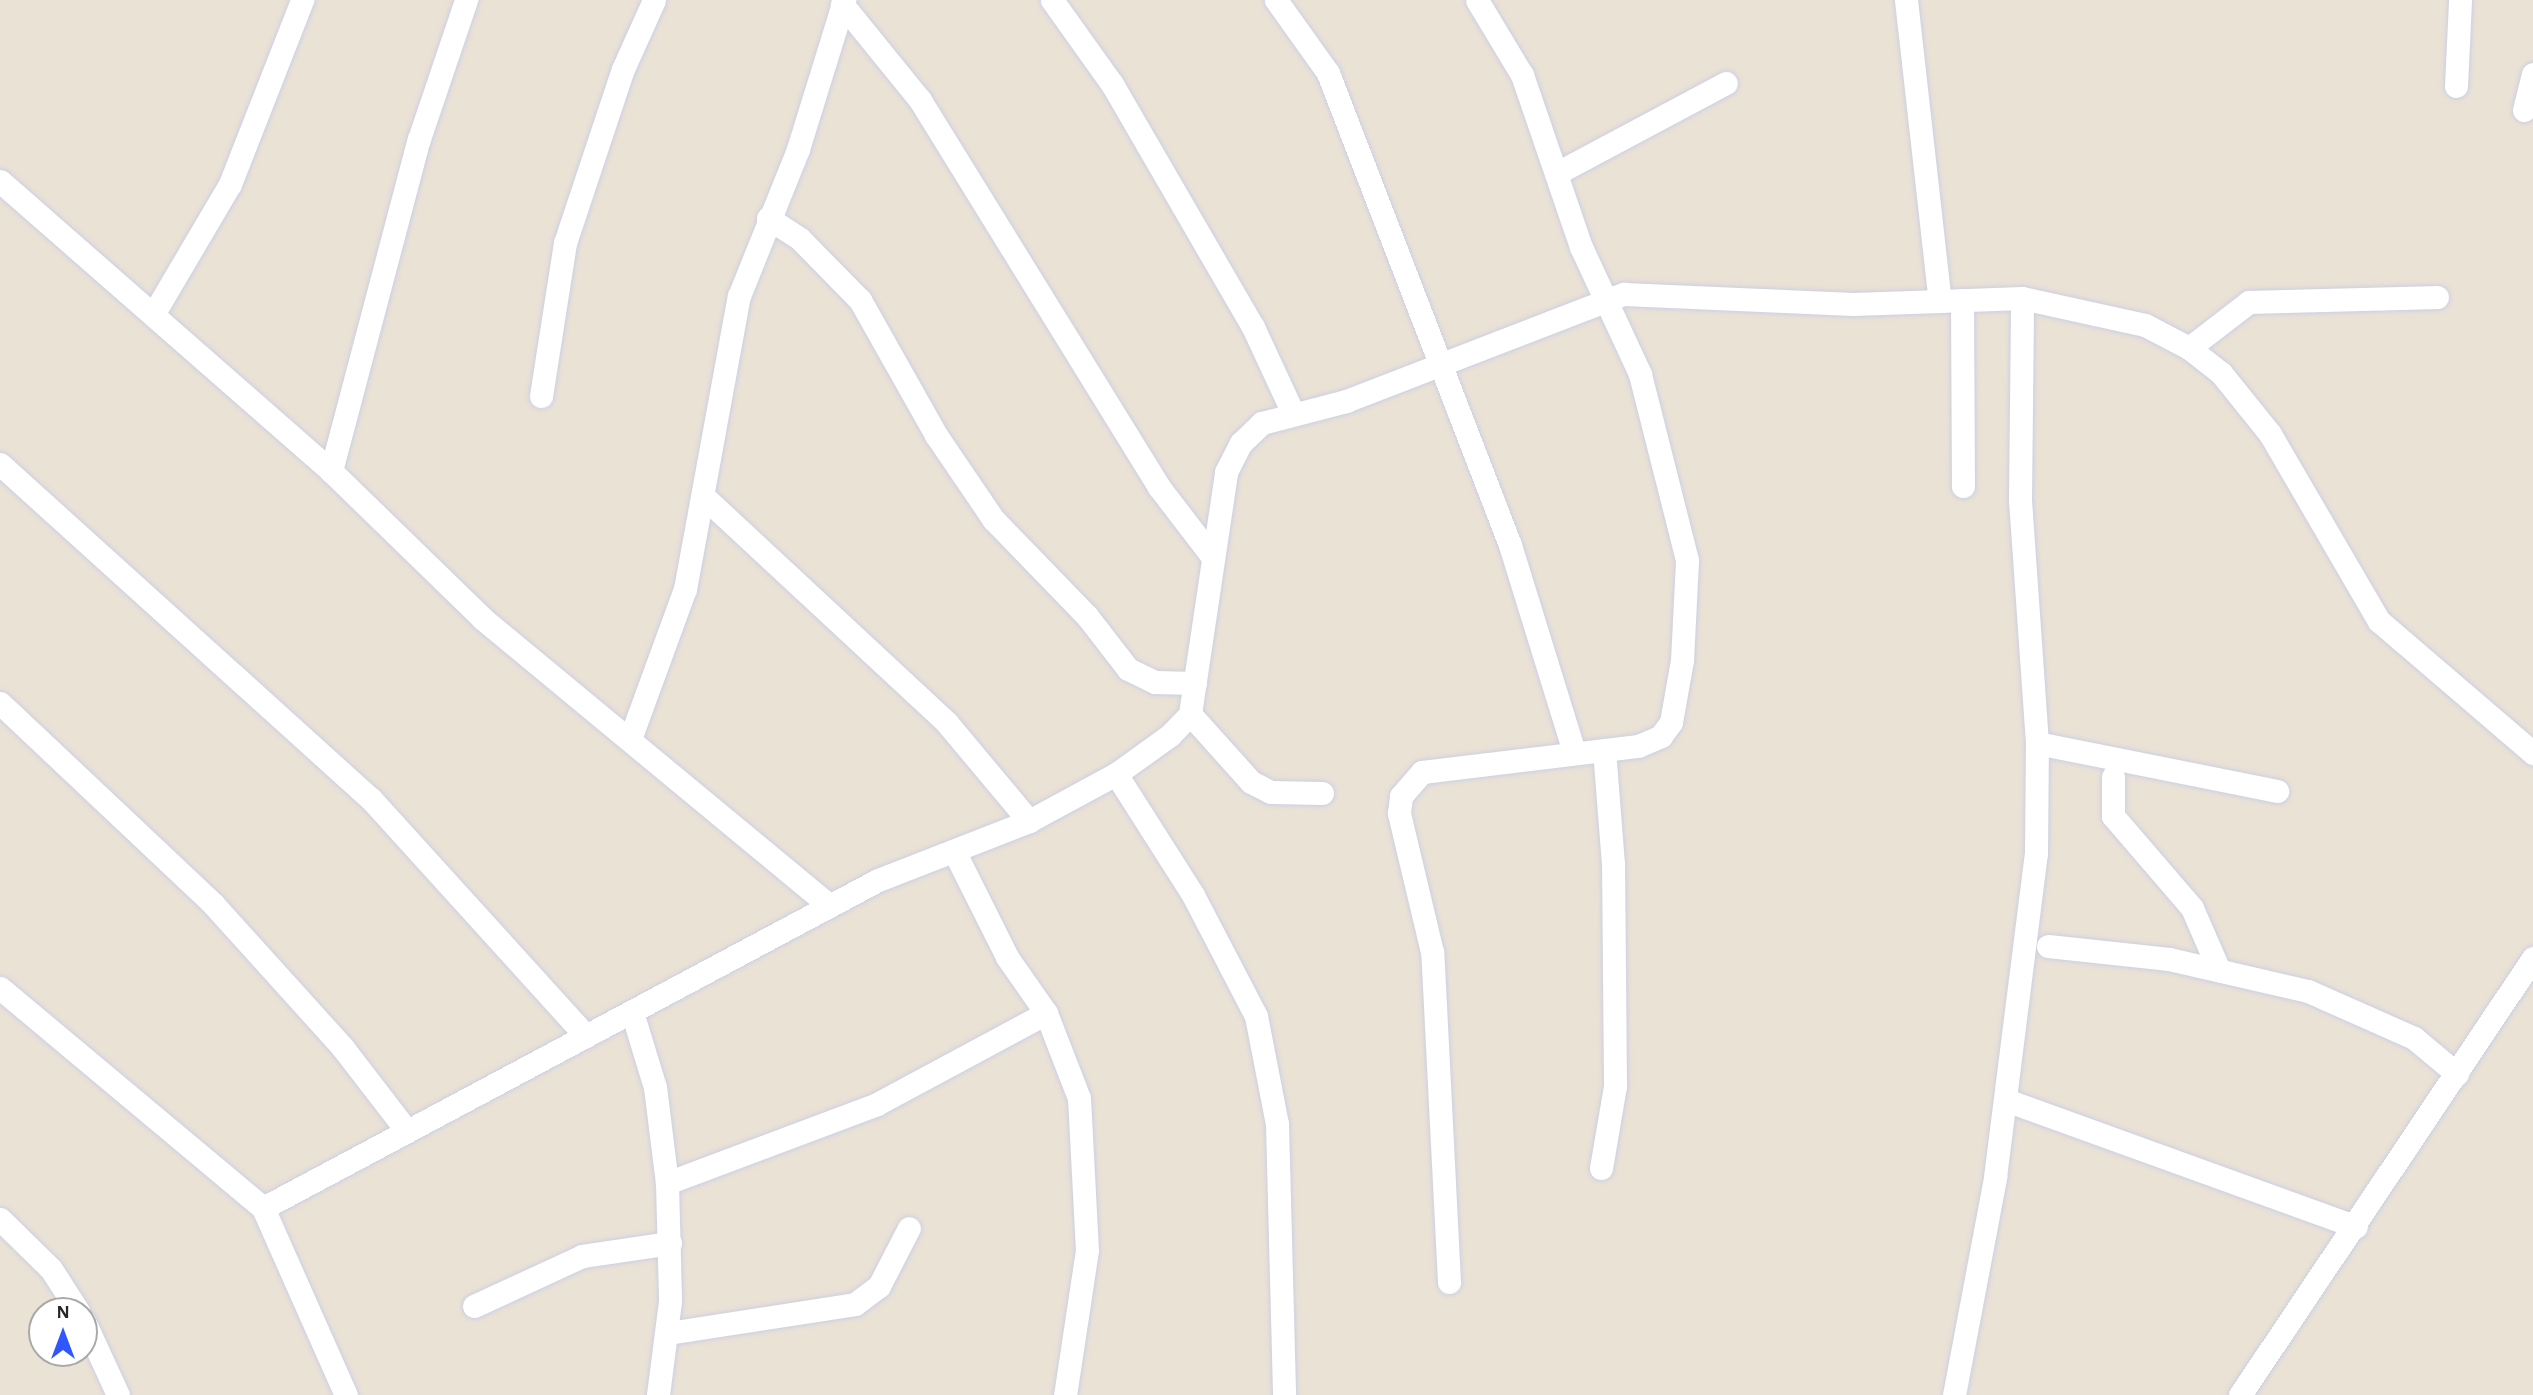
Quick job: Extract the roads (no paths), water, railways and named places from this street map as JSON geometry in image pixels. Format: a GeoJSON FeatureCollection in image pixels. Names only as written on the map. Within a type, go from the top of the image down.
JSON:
{"type":"FeatureCollection","features":[{"type":"Feature","properties":{"kind":"street"},"geometry":{"type":"LineString","coordinates":[[154,313],[230,184],[302,0]]}},
{"type":"Feature","properties":{"kind":"street"},"geometry":{"type":"LineString","coordinates":[[331,471],[419,139],[466,0]]}},
{"type":"Feature","properties":{"kind":"street"},"geometry":{"type":"LineString","coordinates":[[541,396],[565,243],[623,69],[654,0]]}},
{"type":"Feature","properties":{"kind":"street"},"geometry":{"type":"LineString","coordinates":[[1052,0],[1131,118],[1253,327],[1293,413]]}},
{"type":"Feature","properties":{"kind":"street"},"geometry":{"type":"LineString","coordinates":[[1276,0],[1328,73],[1437,367],[1540,628],[1574,752]]}},
{"type":"Feature","properties":{"kind":"street"},"geometry":{"type":"LineString","coordinates":[[1906,0],[1951,301],[1963,486]]}},
{"type":"Feature","properties":{"kind":"street"},"geometry":{"type":"LineString","coordinates":[[2456,86],[2460,0]]}},
{"type":"Feature","properties":{"kind":"street"},"geometry":{"type":"LineString","coordinates":[[630,739],[673,630],[703,496],[739,296],[768,218],[798,149],[843,2]]}},
{"type":"Feature","properties":{"kind":"street"},"geometry":{"type":"LineString","coordinates":[[843,2],[920,100],[1159,487],[1212,556]]}},
{"type":"Feature","properties":{"kind":"street"},"geometry":{"type":"LineString","coordinates":[[1449,1282],[1432,952],[1399,813],[1401,796],[1422,772],[1651,742],[1671,722],[1687,561],[1658,428],[1607,298],[1581,247],[1559,172],[1522,75],[1481,2]]}},
{"type":"Feature","properties":{"kind":"street"},"geometry":{"type":"LineString","coordinates":[[2524,110],[2533,74]]}},
{"type":"Feature","properties":{"kind":"street"},"geometry":{"type":"LineString","coordinates":[[1559,172],[1727,83]]}},
{"type":"Feature","properties":{"kind":"street"},"geometry":{"type":"LineString","coordinates":[[0,181],[154,313],[331,471],[483,618],[830,906]]}},
{"type":"Feature","properties":{"kind":"street"},"geometry":{"type":"LineString","coordinates":[[768,218],[800,239],[860,300],[936,435],[993,519],[1087,616],[1128,669],[1155,682],[1195,683]]}},
{"type":"Feature","properties":{"kind":"street"},"geometry":{"type":"LineString","coordinates":[[263,1208],[878,880],[956,853],[1029,821],[1116,774],[1190,714],[1226,472],[1235,451],[1262,424],[1437,367],[1607,298],[1683,293],[1853,304],[2022,298],[2145,325],[2189,348],[2221,373],[2270,434],[2379,621],[2533,753]]}},
{"type":"Feature","properties":{"kind":"street"},"geometry":{"type":"LineString","coordinates":[[2189,348],[2249,303],[2437,297]]}},
{"type":"Feature","properties":{"kind":"street"},"geometry":{"type":"LineString","coordinates":[[1954,1395],[2006,1100],[2036,854],[2037,743],[2020,500],[2022,298]]}},
{"type":"Feature","properties":{"kind":"street"},"geometry":{"type":"LineString","coordinates":[[0,464],[371,799],[586,1036]]}},
{"type":"Feature","properties":{"kind":"street"},"geometry":{"type":"LineString","coordinates":[[703,496],[947,723],[1029,821]]}},
{"type":"Feature","properties":{"kind":"street"},"geometry":{"type":"LineString","coordinates":[[0,703],[214,905],[342,1048],[407,1131]]}},
{"type":"Feature","properties":{"kind":"street"},"geometry":{"type":"LineString","coordinates":[[1190,714],[1251,782],[1271,792],[1322,793]]}},
{"type":"Feature","properties":{"kind":"street"},"geometry":{"type":"LineString","coordinates":[[2037,743],[2277,791]]}},
{"type":"Feature","properties":{"kind":"street"},"geometry":{"type":"LineString","coordinates":[[1601,1168],[1615,1086],[1614,864],[1604,750]]}},
{"type":"Feature","properties":{"kind":"street"},"geometry":{"type":"LineString","coordinates":[[1116,774],[1193,895],[1256,1016],[1277,1124],[1284,1395]]}},
{"type":"Feature","properties":{"kind":"street"},"geometry":{"type":"LineString","coordinates":[[2113,777],[2113,816],[2192,908],[2219,970]]}},
{"type":"Feature","properties":{"kind":"street"},"geometry":{"type":"LineString","coordinates":[[956,853],[1007,957],[1046,1013],[1072,1069],[1087,1174],[1087,1250],[1065,1395]]}},
{"type":"Feature","properties":{"kind":"street"},"geometry":{"type":"LineString","coordinates":[[2048,946],[2219,970],[2308,990],[2414,1038],[2457,1074]]}},
{"type":"Feature","properties":{"kind":"street"},"geometry":{"type":"LineString","coordinates":[[2240,1395],[2356,1227],[2533,958]]}},
{"type":"Feature","properties":{"kind":"street"},"geometry":{"type":"LineString","coordinates":[[0,988],[263,1208],[346,1395]]}},
{"type":"Feature","properties":{"kind":"street"},"geometry":{"type":"LineString","coordinates":[[632,1012],[655,1087],[667,1183],[670,1243],[668,1333],[658,1395]]}},
{"type":"Feature","properties":{"kind":"street"},"geometry":{"type":"LineString","coordinates":[[667,1183],[877,1104],[1046,1013]]}},
{"type":"Feature","properties":{"kind":"street"},"geometry":{"type":"LineString","coordinates":[[2006,1100],[2356,1227]]}},
{"type":"Feature","properties":{"kind":"street"},"geometry":{"type":"LineString","coordinates":[[0,1219],[51,1269],[69,1297]]}},
{"type":"Feature","properties":{"kind":"street"},"geometry":{"type":"LineString","coordinates":[[668,1333],[855,1304],[879,1286],[909,1228]]}},
{"type":"Feature","properties":{"kind":"street"},"geometry":{"type":"LineString","coordinates":[[474,1306],[582,1256],[670,1243]]}},
{"type":"Feature","properties":{"kind":"street"},"geometry":{"type":"LineString","coordinates":[[98,1351],[118,1395]]}}]}
